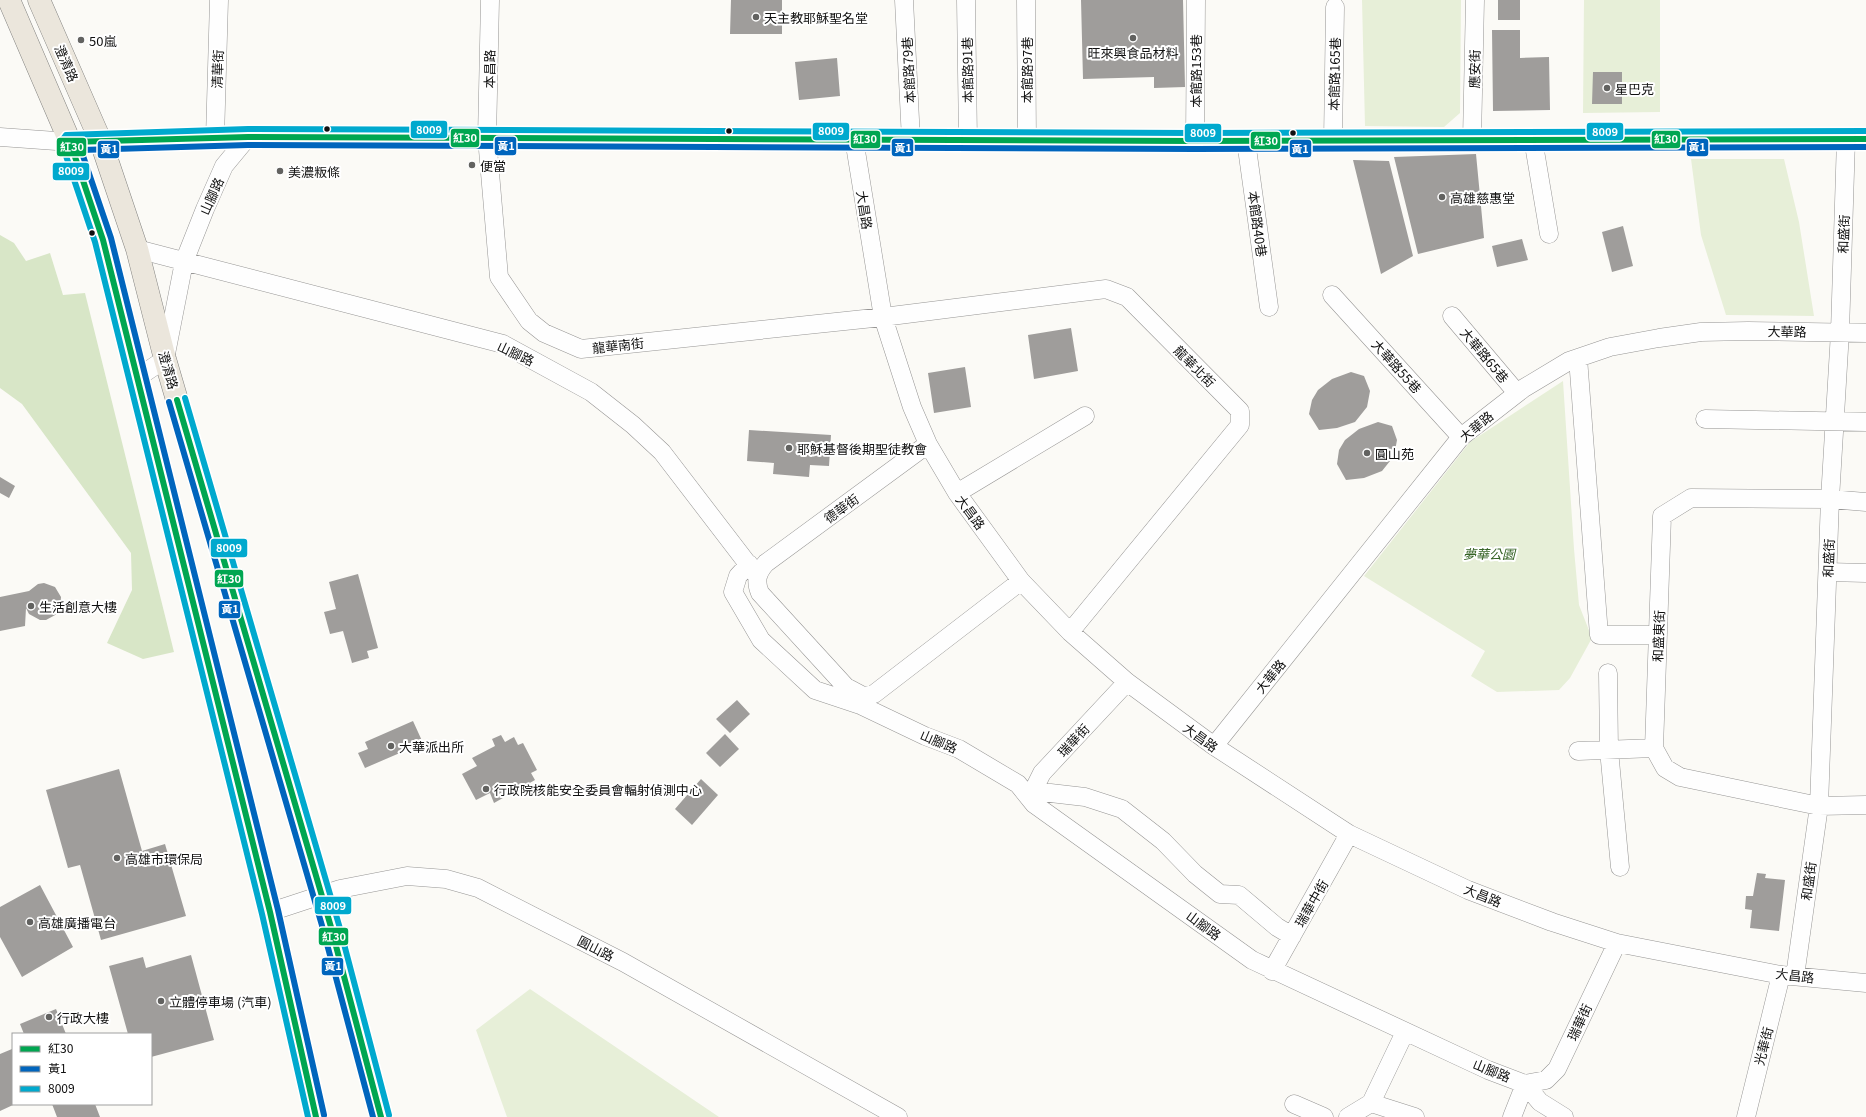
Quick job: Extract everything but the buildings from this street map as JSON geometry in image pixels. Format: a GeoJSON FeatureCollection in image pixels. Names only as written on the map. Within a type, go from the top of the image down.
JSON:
{"type":"FeatureCollection","features":[{"type":"Feature","properties":{"kind":"main road"},"geometry":{"type":"LineString","coordinates":[[10,0],[70,142],[103,240],[270,912],[316,1117]]}},
{"type":"Feature","properties":{"kind":"main road","name":"澄清路"},"geometry":{"type":"LineString","coordinates":[[39,0],[101,142],[137,249],[165,359],[322,895],[381,1117]]}},
{"type":"Feature","properties":{"kind":"street","name":"清華街"},"geometry":{"type":"LineString","coordinates":[[215,138],[219,0]]}},
{"type":"Feature","properties":{"kind":"street","name":"本昌路"},"geometry":{"type":"LineString","coordinates":[[487,138],[490,0]]}},
{"type":"Feature","properties":{"kind":"street","name":"本館路79巷"},"geometry":{"type":"LineString","coordinates":[[904,0],[911,140]]}},
{"type":"Feature","properties":{"kind":"street","name":"本館路91巷"},"geometry":{"type":"LineString","coordinates":[[966,0],[968,140]]}},
{"type":"Feature","properties":{"kind":"street","name":"本館路97巷"},"geometry":{"type":"LineString","coordinates":[[1026,0],[1027,140]]}},
{"type":"Feature","properties":{"kind":"street","name":"本館路153巷"},"geometry":{"type":"LineString","coordinates":[[1195,141],[1196,0]]}},
{"type":"Feature","properties":{"kind":"street","name":"應安街"},"geometry":{"type":"LineString","coordinates":[[1472,139],[1475,0]]}},
{"type":"Feature","properties":{"kind":"street","name":"本館路165巷"},"geometry":{"type":"LineString","coordinates":[[1333,140],[1334,7]]}},
{"type":"Feature","properties":{"kind":"street"},"geometry":{"type":"LineString","coordinates":[[0,137],[70,142],[248,137],[1195,141],[1866,139]]}},
{"type":"Feature","properties":{"kind":"street","name":"山腳路"},"geometry":{"type":"LineString","coordinates":[[165,359],[184,262],[224,166],[248,137]]}},
{"type":"Feature","properties":{"kind":"street","name":"龍華南街"},"geometry":{"type":"LineString","coordinates":[[487,138],[499,277],[529,321],[544,333],[582,349],[883,316]]}},
{"type":"Feature","properties":{"kind":"street"},"geometry":{"type":"LineString","coordinates":[[1533,139],[1549,234]]}},
{"type":"Feature","properties":{"kind":"street","name":"和盛街"},"geometry":{"type":"LineString","coordinates":[[1788,975],[1819,806],[1830,499],[1840,332],[1846,139]]}},
{"type":"Feature","properties":{"kind":"street","name":"大昌路"},"geometry":{"type":"LineString","coordinates":[[854,140],[883,316],[912,407],[928,444],[957,493],[1021,581],[1070,632],[1126,682],[1214,746],[1349,834],[1468,890],[1552,922],[1617,943],[1788,975],[1866,983]]}},
{"type":"Feature","properties":{"kind":"street","name":"本館路40巷"},"geometry":{"type":"LineString","coordinates":[[1246,141],[1269,308]]}},
{"type":"Feature","properties":{"kind":"street","name":"山腳路"},"geometry":{"type":"LineString","coordinates":[[137,249],[503,344],[591,392],[633,425],[662,452],[753,570],[760,593],[846,687],[860,705]]}},
{"type":"Feature","properties":{"kind":"street","name":"龍華北街"},"geometry":{"type":"LineString","coordinates":[[883,316],[1106,289],[1127,297],[1240,411],[1240,425],[1070,632]]}},
{"type":"Feature","properties":{"kind":"street","name":"大華路55巷"},"geometry":{"type":"LineString","coordinates":[[1332,294],[1461,437]]}},
{"type":"Feature","properties":{"kind":"street","name":"大華路65巷"},"geometry":{"type":"LineString","coordinates":[[1452,316],[1517,393]]}},
{"type":"Feature","properties":{"kind":"street","name":"大華路"},"geometry":{"type":"LineString","coordinates":[[1214,746],[1461,437],[1517,393],[1569,361],[1610,347],[1701,332],[1748,330],[1866,333]]}},
{"type":"Feature","properties":{"kind":"street"},"geometry":{"type":"LineString","coordinates":[[1578,358],[1599,635],[1658,635]]}},
{"type":"Feature","properties":{"kind":"street"},"geometry":{"type":"LineString","coordinates":[[137,378],[165,359]]}},
{"type":"Feature","properties":{"kind":"street"},"geometry":{"type":"LineString","coordinates":[[957,493],[1084,416]]}},
{"type":"Feature","properties":{"kind":"street"},"geometry":{"type":"LineString","coordinates":[[1705,418],[1835,420],[1866,422]]}},
{"type":"Feature","properties":{"kind":"street","name":"德華街"},"geometry":{"type":"LineString","coordinates":[[753,570],[760,570],[766,563],[928,444]]}},
{"type":"Feature","properties":{"kind":"street","name":"和盛東街"},"geometry":{"type":"LineString","coordinates":[[1654,748],[1662,516],[1691,498],[1830,499]]}},
{"type":"Feature","properties":{"kind":"street"},"geometry":{"type":"LineString","coordinates":[[1830,499],[1866,502]]}},
{"type":"Feature","properties":{"kind":"street","name":"山腳路"},"geometry":{"type":"LineString","coordinates":[[753,570],[738,576],[733,592],[761,640],[815,690],[860,705],[925,736],[959,749],[1018,784],[1033,797],[1252,960],[1272,971],[1488,1070],[1525,1084],[1540,1102],[1564,1117]]}},
{"type":"Feature","properties":{"kind":"street"},"geometry":{"type":"LineString","coordinates":[[1828,572],[1866,573]]}},
{"type":"Feature","properties":{"kind":"street"},"geometry":{"type":"LineString","coordinates":[[846,687],[864,696],[874,694],[1021,581]]}},
{"type":"Feature","properties":{"kind":"street"},"geometry":{"type":"LineString","coordinates":[[1608,673],[1609,750],[1620,867]]}},
{"type":"Feature","properties":{"kind":"street","name":"瑞華街"},"geometry":{"type":"LineString","coordinates":[[1033,797],[1042,774],[1126,682]]}},
{"type":"Feature","properties":{"kind":"street"},"geometry":{"type":"LineString","coordinates":[[1578,752],[1654,748],[1665,768],[1680,777],[1819,806],[1866,805]]}},
{"type":"Feature","properties":{"kind":"street"},"geometry":{"type":"LineString","coordinates":[[1033,797],[1085,797],[1122,809],[1163,842],[1195,874],[1220,894],[1239,895],[1277,927],[1292,936]]}},
{"type":"Feature","properties":{"kind":"street","name":"瑞華中街"},"geometry":{"type":"LineString","coordinates":[[1272,971],[1349,834]]}},
{"type":"Feature","properties":{"kind":"street","name":"圓山路"},"geometry":{"type":"LineString","coordinates":[[270,912],[340,889],[407,876],[446,879],[478,888],[623,962],[898,1117]]}},
{"type":"Feature","properties":{"kind":"street","name":"瑞華街"},"geometry":{"type":"LineString","coordinates":[[1525,1084],[1546,1080],[1557,1069],[1617,943]]}},
{"type":"Feature","properties":{"kind":"street","name":"光華街"},"geometry":{"type":"LineString","coordinates":[[1746,1117],[1788,975]]}},
{"type":"Feature","properties":{"kind":"street"},"geometry":{"type":"LineString","coordinates":[[1348,1117],[1371,1103],[1405,1032]]}},
{"type":"Feature","properties":{"kind":"street"},"geometry":{"type":"LineString","coordinates":[[1512,1117],[1525,1084]]}},
{"type":"Feature","properties":{"kind":"street"},"geometry":{"type":"LineString","coordinates":[[1371,1103],[1414,1117]]}},
{"type":"Feature","properties":{"kind":"street"},"geometry":{"type":"LineString","coordinates":[[1294,1104],[1324,1117]]}},
{"type":"Feature","properties":{"kind":"green space"},"geometry":{"type":"Polygon","coordinates":[[[1362,0],[1461,0],[1460,113],[1444,127],[1365,126],[1362,0]]]}},
{"type":"Feature","properties":{"kind":"green space"},"geometry":{"type":"Polygon","coordinates":[[[1584,0],[1660,0],[1660,112],[1583,113],[1584,0]]]}},
{"type":"Feature","properties":{"kind":"green space"},"geometry":{"type":"Polygon","coordinates":[[[1691,159],[1784,159],[1799,222],[1814,316],[1726,315],[1701,235],[1691,159]]]}},
{"type":"Feature","properties":{"kind":"green space"},"geometry":{"type":"Polygon","coordinates":[[[0,235],[14,243],[26,261],[50,253],[63,295],[85,293],[174,652],[143,659],[107,643],[132,590],[131,553],[22,404],[0,388],[0,235]]]}},
{"type":"Feature","properties":{"kind":"green space","name":"夢華公園"},"geometry":{"type":"Polygon","coordinates":[[[1563,381],[1579,605],[1592,638],[1570,678],[1559,690],[1497,692],[1471,676],[1485,651],[1364,576],[1470,442],[1563,381]]]}},
{"type":"Feature","properties":{"kind":"green space"},"geometry":{"type":"Polygon","coordinates":[[[530,989],[719,1117],[507,1117],[476,1030],[530,989]]]}},
{"type":"Feature","properties":{"kind":"transit line","name":"8009"},"geometry":{"type":"LineString","coordinates":[[308,1117],[262,914],[95,242],[62,144],[66,135],[248,129],[1195,133],[1866,131]]}},
{"type":"Feature","properties":{"kind":"transit line","name":"紅30"},"geometry":{"type":"LineString","coordinates":[[316,1117],[270,912],[103,240],[70,142],[248,137],[1195,141],[1866,139]]}},
{"type":"Feature","properties":{"kind":"transit line","name":"黃1"},"geometry":{"type":"LineString","coordinates":[[324,1115],[278,910],[111,238],[81,150],[248,145],[1195,149],[1866,147]]}},
{"type":"Feature","properties":{"kind":"transit line","name":"8009"},"geometry":{"type":"LineString","coordinates":[[185,398],[339,925],[389,1115]]}},
{"type":"Feature","properties":{"kind":"transit line","name":"紅30"},"geometry":{"type":"LineString","coordinates":[[177,400],[331,927],[381,1117]]}},
{"type":"Feature","properties":{"kind":"transit line","name":"黃1"},"geometry":{"type":"LineString","coordinates":[[169,402],[323,929],[373,1117]]}},
{"type":"Feature","properties":{"kind":"place","name":"天主教耶穌聖名堂"},"geometry":{"type":"Point","coordinates":[756,17]}},
{"type":"Feature","properties":{"kind":"place","name":"旺來興食品材料"},"geometry":{"type":"Point","coordinates":[1133,38]}},
{"type":"Feature","properties":{"kind":"place","name":"50嵐"},"geometry":{"type":"Point","coordinates":[81,40]}},
{"type":"Feature","properties":{"kind":"place","name":"星巴克"},"geometry":{"type":"Point","coordinates":[1607,88]}},
{"type":"Feature","properties":{"kind":"place","name":"便當"},"geometry":{"type":"Point","coordinates":[472,165]}},
{"type":"Feature","properties":{"kind":"place","name":"美濃粄條"},"geometry":{"type":"Point","coordinates":[280,171]}},
{"type":"Feature","properties":{"kind":"place","name":"高雄慈惠堂"},"geometry":{"type":"Point","coordinates":[1442,197]}},
{"type":"Feature","properties":{"kind":"place","name":"耶穌基督後期聖徒教會"},"geometry":{"type":"Point","coordinates":[789,448]}},
{"type":"Feature","properties":{"kind":"place","name":"圓山苑"},"geometry":{"type":"Point","coordinates":[1367,453]}},
{"type":"Feature","properties":{"kind":"place","name":"生活創意大樓"},"geometry":{"type":"Point","coordinates":[31,606]}},
{"type":"Feature","properties":{"kind":"place","name":"大華派出所"},"geometry":{"type":"Point","coordinates":[391,746]}},
{"type":"Feature","properties":{"kind":"place","name":"行政院核能安全委員會輻射偵測中心"},"geometry":{"type":"Point","coordinates":[486,789]}},
{"type":"Feature","properties":{"kind":"place","name":"高雄市環保局"},"geometry":{"type":"Point","coordinates":[117,858]}},
{"type":"Feature","properties":{"kind":"place","name":"高雄廣播電台"},"geometry":{"type":"Point","coordinates":[30,922]}},
{"type":"Feature","properties":{"kind":"place","name":"立體停車場 (汽車)"},"geometry":{"type":"Point","coordinates":[161,1001]}},
{"type":"Feature","properties":{"kind":"place","name":"行政大樓"},"geometry":{"type":"Point","coordinates":[49,1017]}}]}
